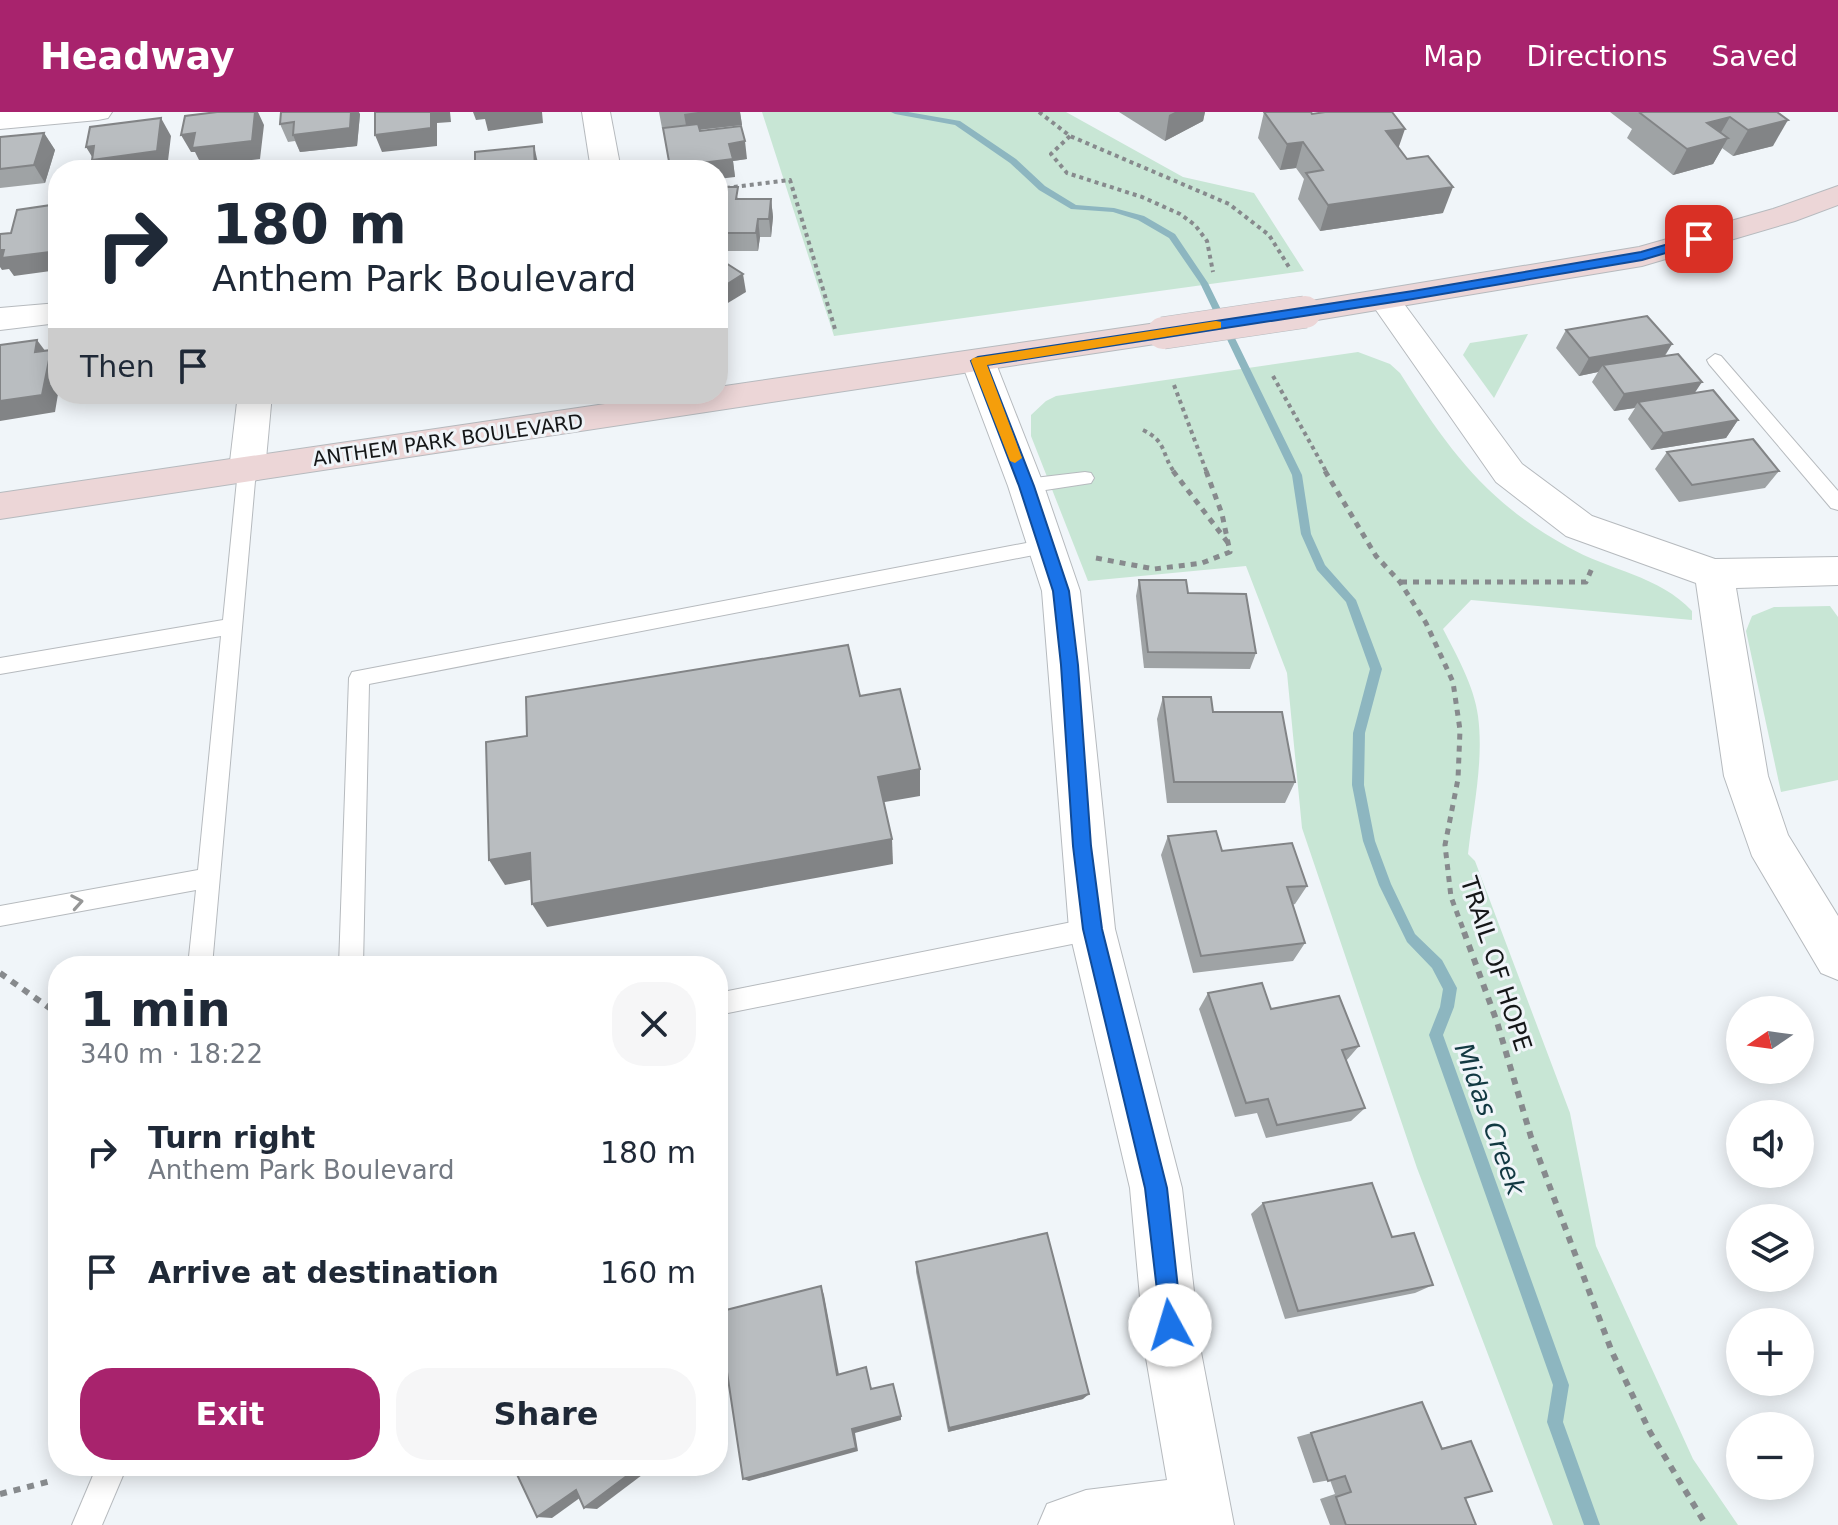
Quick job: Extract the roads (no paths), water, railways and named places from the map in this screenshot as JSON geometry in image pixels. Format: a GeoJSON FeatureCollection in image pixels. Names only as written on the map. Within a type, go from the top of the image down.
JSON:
{"type":"FeatureCollection","features":[{"type":"Feature","properties":{"kind":"main road","name":"ANTHEM PARK BOULEVARD"},"geometry":{"type":"LineString","coordinates":[[728,398],[1385,300],[1642,256],[1784,215],[1838,195]]}},
{"type":"Feature","properties":{"kind":"main road","name":"ANTHEM PARK BOULEVARD"},"geometry":{"type":"LineString","coordinates":[[0,506],[690,404]]}},
{"type":"Feature","properties":{"kind":"street"},"geometry":{"type":"LineString","coordinates":[[0,120],[98,112]]}},
{"type":"Feature","properties":{"kind":"street"},"geometry":{"type":"LineString","coordinates":[[596,112],[604,160]]}},
{"type":"Feature","properties":{"kind":"street"},"geometry":{"type":"LineString","coordinates":[[1385,300],[1509,473],[1579,526],[1714,574],[1838,571]]}},
{"type":"Feature","properties":{"kind":"street"},"geometry":{"type":"LineString","coordinates":[[0,319],[48,314]]}},
{"type":"Feature","properties":{"kind":"street"},"geometry":{"type":"LineString","coordinates":[[978,361],[1047,546],[1063,606],[1082,846],[1092,929],[1156,1188],[1173,1352],[1201,1515],[1086,1520],[1068,1525]]}},
{"type":"Feature","properties":{"kind":"street"},"geometry":{"type":"LineString","coordinates":[[247,470],[254,404]]}},
{"type":"Feature","properties":{"kind":"street"},"geometry":{"type":"LineString","coordinates":[[1714,574],[1746,776],[1768,842],[1838,958]]}},
{"type":"Feature","properties":{"kind":"lane"},"geometry":{"type":"LineString","coordinates":[[1715,360],[1838,503]]}},
{"type":"Feature","properties":{"kind":"lane"},"geometry":{"type":"LineString","coordinates":[[201,956],[247,470]]}},
{"type":"Feature","properties":{"kind":"lane"},"geometry":{"type":"LineString","coordinates":[[1026,486],[1085,478]]}},
{"type":"Feature","properties":{"kind":"lane"},"geometry":{"type":"LineString","coordinates":[[351,956],[359,678],[1047,546]]}},
{"type":"Feature","properties":{"kind":"lane"},"geometry":{"type":"LineString","coordinates":[[0,666],[234,626]]}},
{"type":"Feature","properties":{"kind":"lane"},"geometry":{"type":"LineString","coordinates":[[0,916],[209,878]]}},
{"type":"Feature","properties":{"kind":"lane"},"geometry":{"type":"LineString","coordinates":[[728,1002],[1092,929]]}},
{"type":"Feature","properties":{"kind":"lane"},"geometry":{"type":"LineString","coordinates":[[87,1525],[108,1476]]}},
{"type":"Feature","properties":{"kind":"waterway","name":"Midas Creek"},"geometry":{"type":"LineString","coordinates":[[895,112],[957,123],[1013,161],[1042,188],[1074,207],[1114,210],[1141,218],[1172,236],[1204,283],[1297,475],[1306,534],[1321,567],[1351,600],[1376,669],[1359,733],[1358,785],[1369,841],[1385,885],[1411,938],[1437,964],[1450,988],[1447,1007],[1436,1035],[1561,1385],[1555,1422],[1592,1525]]}}]}
